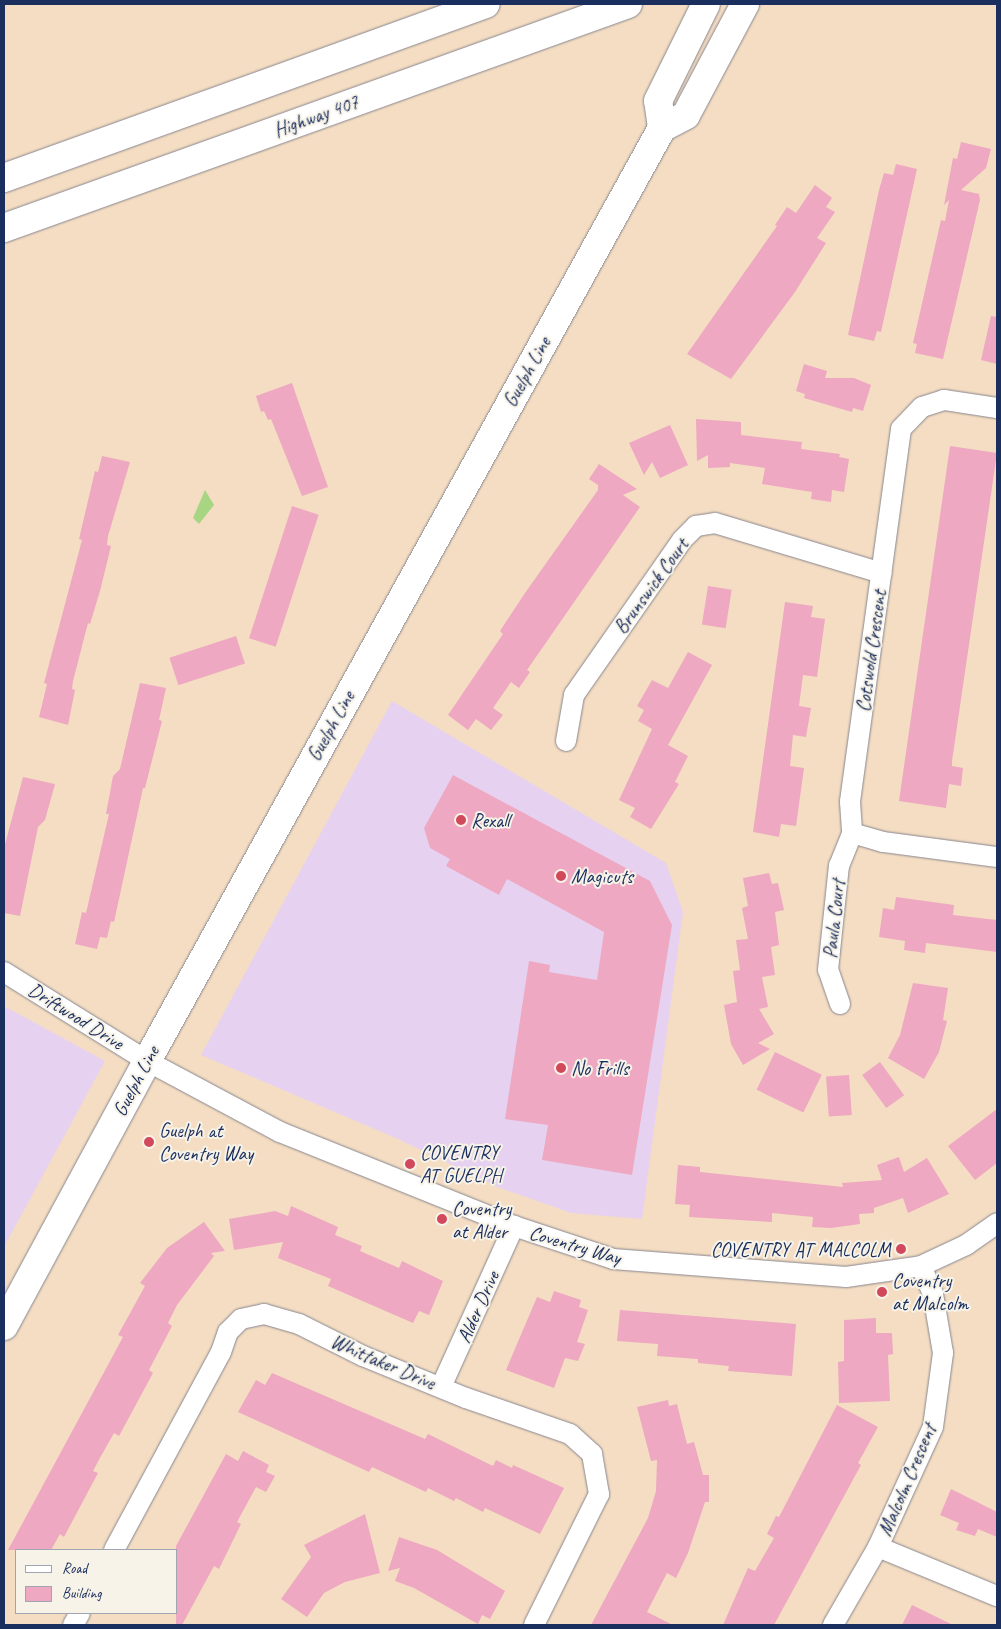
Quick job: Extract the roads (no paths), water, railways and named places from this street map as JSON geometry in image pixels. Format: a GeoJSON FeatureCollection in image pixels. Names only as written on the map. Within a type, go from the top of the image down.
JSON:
{"type":"FeatureCollection","features":[{"type":"Feature","properties":{"kind":"main road"},"geometry":{"type":"LineString","coordinates":[[4,178],[486,4]]}},
{"type":"Feature","properties":{"kind":"main road","name":"Highway 407"},"geometry":{"type":"LineString","coordinates":[[4,228],[628,4]]}},
{"type":"Feature","properties":{"kind":"main road"},"geometry":{"type":"LineString","coordinates":[[706,4],[658,101],[662,128],[686,115],[746,4]]}},
{"type":"Feature","properties":{"kind":"main road","name":"Guelph Line"},"geometry":{"type":"LineString","coordinates":[[4,1326],[146,1061],[662,128]]}},
{"type":"Feature","properties":{"kind":"street","name":"Cotswold Crescent"},"geometry":{"type":"LineString","coordinates":[[852,833],[850,802],[901,429],[922,407],[944,400],[997,408]]}},
{"type":"Feature","properties":{"kind":"street","name":"Brunswick Court"},"geometry":{"type":"LineString","coordinates":[[566,741],[574,695],[682,540],[696,526],[715,523],[882,573]]}},
{"type":"Feature","properties":{"kind":"street"},"geometry":{"type":"LineString","coordinates":[[852,833],[883,842],[997,857]]}},
{"type":"Feature","properties":{"kind":"street","name":"Paula Court"},"geometry":{"type":"LineString","coordinates":[[840,1004],[828,970],[840,866],[852,833]]}},
{"type":"Feature","properties":{"kind":"street","name":"Driftwood Drive"},"geometry":{"type":"LineString","coordinates":[[4,972],[146,1061]]}},
{"type":"Feature","properties":{"kind":"street","name":"Coventry Way"},"geometry":{"type":"LineString","coordinates":[[146,1061],[305,1143],[514,1226],[613,1259],[846,1278],[921,1266],[966,1245],[997,1223]]}},
{"type":"Feature","properties":{"kind":"street","name":"Alder Drive"},"geometry":{"type":"LineString","coordinates":[[441,1387],[514,1226]]}},
{"type":"Feature","properties":{"kind":"street","name":"Malcolm Crescent"},"geometry":{"type":"LineString","coordinates":[[833,1625],[878,1547],[932,1427],[940,1394],[943,1352],[933,1294],[921,1266]]}},
{"type":"Feature","properties":{"kind":"street","name":"Whittaker Drive"},"geometry":{"type":"LineString","coordinates":[[115,1549],[221,1352],[228,1332],[241,1319],[264,1314],[299,1324],[362,1356],[570,1434],[592,1454],[599,1494],[534,1625]]}},
{"type":"Feature","properties":{"kind":"street"},"geometry":{"type":"LineString","coordinates":[[878,1547],[997,1596]]}},
{"type":"Feature","properties":{"kind":"street"},"geometry":{"type":"LineString","coordinates":[[73,1625],[79,1614]]}},
{"type":"Feature","properties":{"kind":"place","name":"Rexall"},"geometry":{"type":"Point","coordinates":[461,820]}},
{"type":"Feature","properties":{"kind":"place","name":"Magicuts"},"geometry":{"type":"Point","coordinates":[561,876]}},
{"type":"Feature","properties":{"kind":"place","name":"No Frills"},"geometry":{"type":"Point","coordinates":[561,1068]}},
{"type":"Feature","properties":{"kind":"place","name":"Guelph at Coventry Way"},"geometry":{"type":"Point","coordinates":[149,1142]}},
{"type":"Feature","properties":{"kind":"place","name":"COVENTRY AT GUELPH"},"geometry":{"type":"Point","coordinates":[410,1164]}},
{"type":"Feature","properties":{"kind":"place","name":"Coventry at Alder"},"geometry":{"type":"Point","coordinates":[442,1219]}},
{"type":"Feature","properties":{"kind":"place","name":"COVENTRY AT MALCOLM"},"geometry":{"type":"Point","coordinates":[901,1249]}},
{"type":"Feature","properties":{"kind":"place","name":"Coventry at Malcolm"},"geometry":{"type":"Point","coordinates":[882,1292]}}]}
